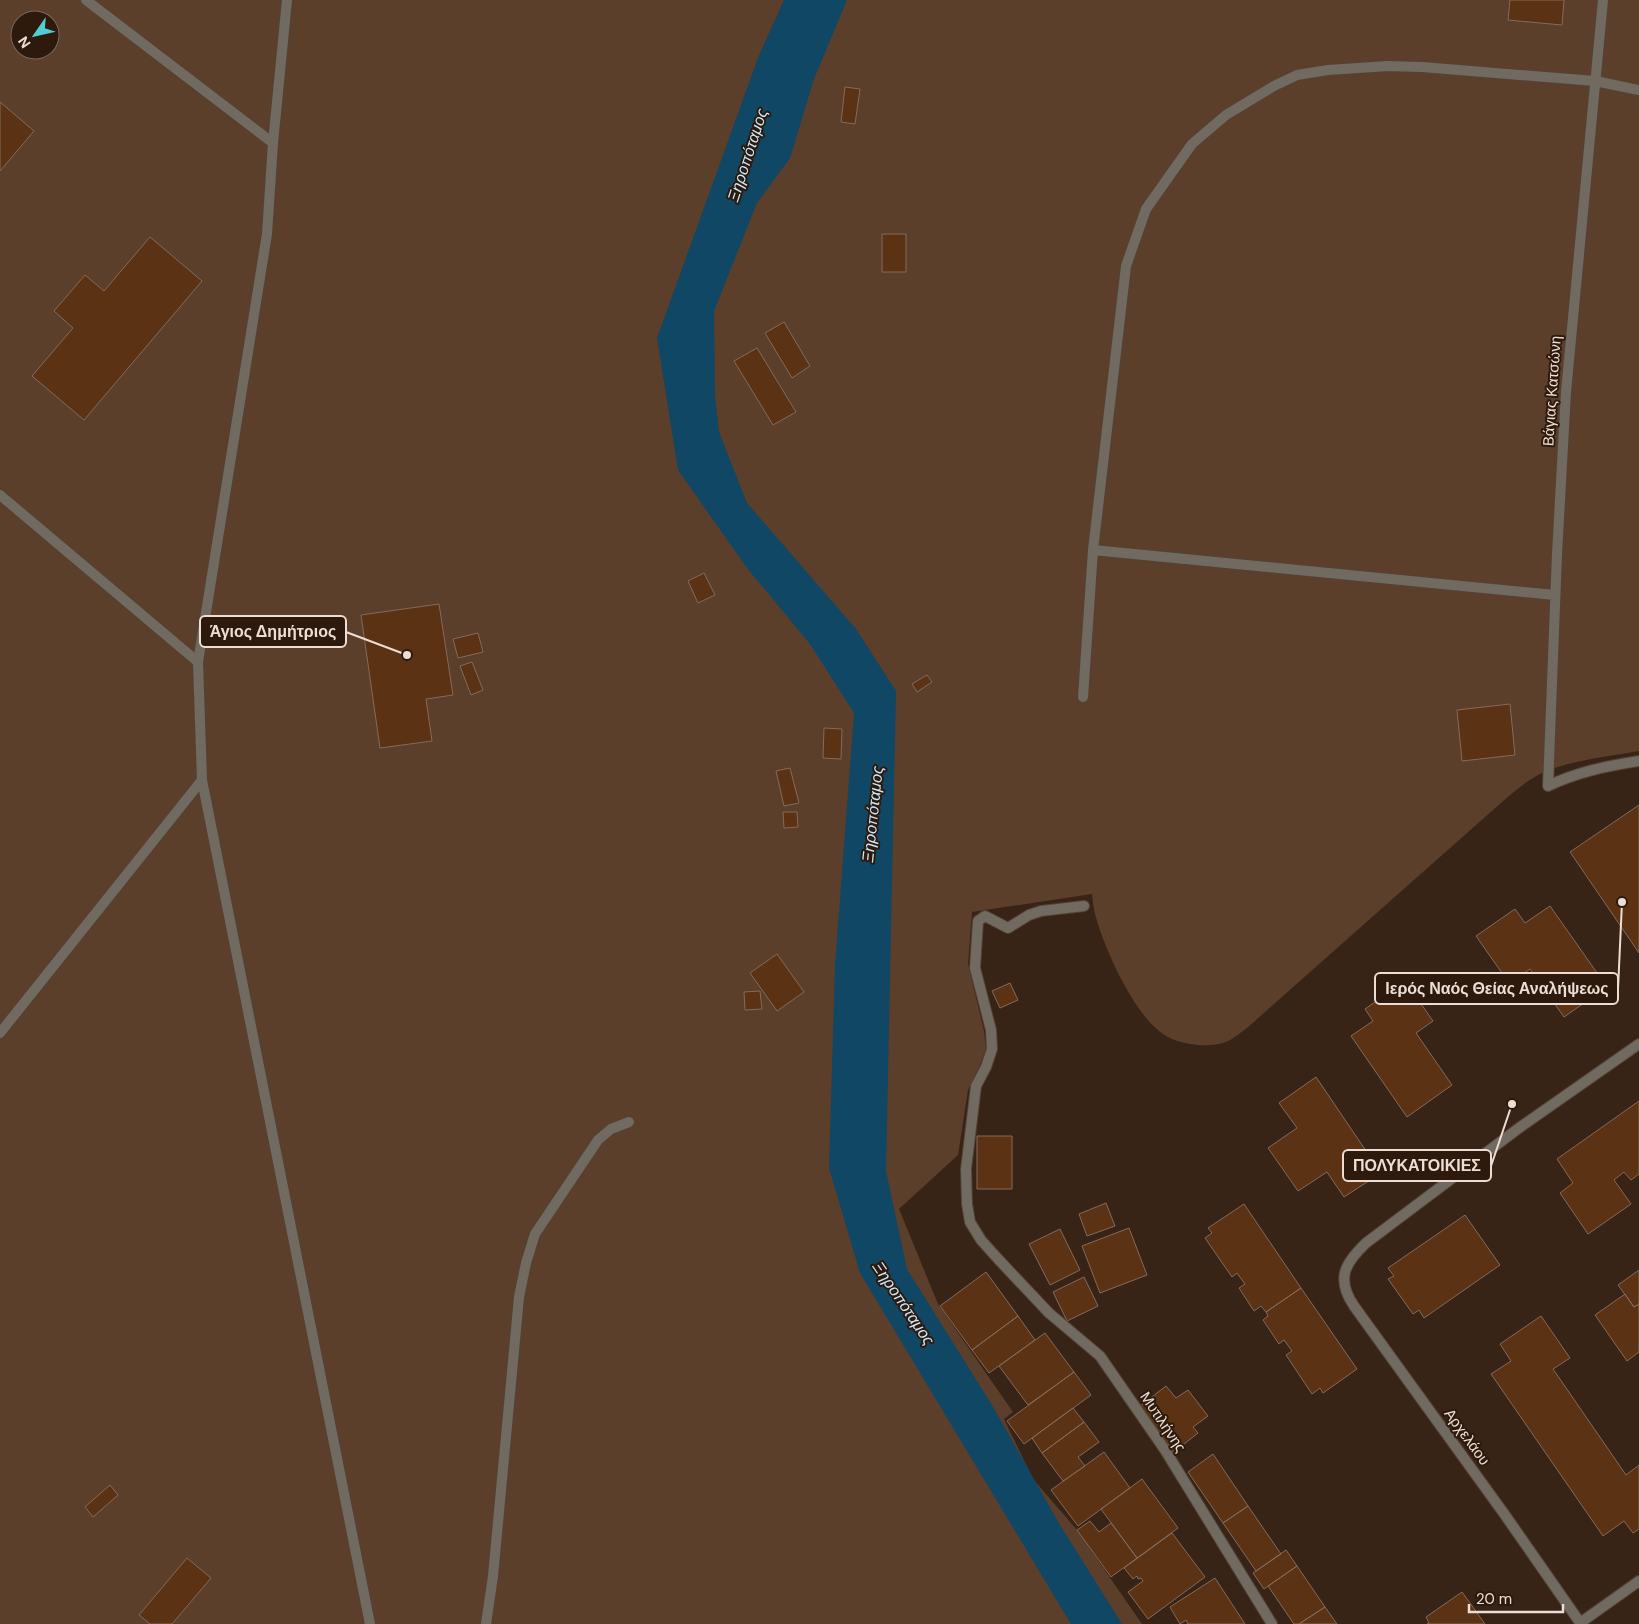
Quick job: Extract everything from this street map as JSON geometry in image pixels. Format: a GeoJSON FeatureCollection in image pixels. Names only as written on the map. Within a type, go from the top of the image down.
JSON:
{"type":"FeatureCollection","features":[{"type":"Feature","properties":{"kind":"street"},"geometry":{"type":"LineString","coordinates":[[86,0],[272,143]]}},
{"type":"Feature","properties":{"kind":"street"},"geometry":{"type":"LineString","coordinates":[[287,0],[272,143],[267,234],[198,662],[202,780],[370,1624]]}},
{"type":"Feature","properties":{"kind":"street","name":"Βάγιας Κατσώνη"},"geometry":{"type":"LineString","coordinates":[[1603,0],[1566,392],[1555,595],[1548,786],[1563,778],[1588,770],[1639,762]]}},
{"type":"Feature","properties":{"kind":"street"},"geometry":{"type":"LineString","coordinates":[[1083,697],[1093,550],[1126,266],[1146,209],[1192,144],[1226,116],[1254,97],[1297,75],[1312,72],[1388,66],[1595,81],[1639,90]]}},
{"type":"Feature","properties":{"kind":"street"},"geometry":{"type":"LineString","coordinates":[[0,495],[198,662]]}},
{"type":"Feature","properties":{"kind":"street"},"geometry":{"type":"LineString","coordinates":[[1093,550],[1555,595]]}},
{"type":"Feature","properties":{"kind":"street"},"geometry":{"type":"LineString","coordinates":[[0,1033],[202,780]]}},
{"type":"Feature","properties":{"kind":"street","name":"Μυτιλήνης"},"geometry":{"type":"LineString","coordinates":[[1084,906],[1041,911],[1029,915],[1008,928],[984,916],[978,920],[975,968],[990,1030],[992,1049],[986,1067],[976,1086],[966,1168],[967,1204],[970,1222],[981,1240],[998,1260],[1044,1308],[1100,1356],[1165,1450],[1272,1624]]}},
{"type":"Feature","properties":{"kind":"street","name":"Αρχελάου"},"geometry":{"type":"LineString","coordinates":[[1581,1623],[1351,1301],[1344,1282],[1344,1274],[1348,1264],[1366,1243],[1466,1168],[1639,1044]]}},
{"type":"Feature","properties":{"kind":"street"},"geometry":{"type":"LineString","coordinates":[[486,1624],[495,1556],[519,1297],[528,1256],[535,1234],[598,1140],[611,1129],[629,1122]]}},
{"type":"Feature","properties":{"kind":"street"},"geometry":{"type":"LineString","coordinates":[[1581,1623],[1639,1581]]}},
{"type":"Feature","properties":{"kind":"shaded area"},"geometry":{"type":"Polygon","coordinates":[[[0,0],[1639,0],[1639,751],[1564,765],[1540,774],[1525,783],[1247,1028],[1228,1041],[1213,1045],[1186,1043],[1175,1040],[1156,1029],[1145,1017],[1125,985],[1108,951],[1096,918],[1092,894],[972,912],[968,964],[984,1031],[986,1048],[968,1090],[958,1155],[899,1209],[938,1304],[1013,1412],[1004,1419],[1033,1479],[1077,1530],[1142,1624],[0,1624],[0,0]]]}},
{"type":"Feature","properties":{"kind":"water","name":"Ξηροπόταμος"},"geometry":{"type":"Polygon","coordinates":[[[784,0],[847,0],[814,79],[790,158],[757,203],[714,311],[715,396],[719,432],[747,503],[856,629],[896,691],[886,1171],[907,1269],[992,1405],[1060,1525],[1122,1624],[1071,1624],[860,1273],[829,1168],[835,965],[854,713],[810,644],[747,568],[678,470],[657,338],[759,55],[784,0]]]}},
{"type":"Feature","properties":{"kind":"building"},"geometry":{"type":"Polygon","coordinates":[[[1510,0],[1564,0],[1562,25],[1508,20],[1510,0]]]}},
{"type":"Feature","properties":{"kind":"building"},"geometry":{"type":"Polygon","coordinates":[[[845,87],[860,89],[855,124],[841,122],[845,87]]]}},
{"type":"Feature","properties":{"kind":"building"},"geometry":{"type":"Polygon","coordinates":[[[0,102],[34,131],[0,171],[0,102]]]}},
{"type":"Feature","properties":{"kind":"building"},"geometry":{"type":"Polygon","coordinates":[[[882,234],[906,234],[906,272],[882,272],[882,234]]]}},
{"type":"Feature","properties":{"kind":"building"},"geometry":{"type":"Polygon","coordinates":[[[150,237],[202,281],[84,420],[32,376],[73,328],[54,311],[85,275],[104,291],[150,237]]]}},
{"type":"Feature","properties":{"kind":"building"},"geometry":{"type":"Polygon","coordinates":[[[784,322],[810,366],[792,378],[765,333],[784,322]]]}},
{"type":"Feature","properties":{"kind":"building"},"geometry":{"type":"Polygon","coordinates":[[[757,348],[796,412],[773,425],[734,361],[757,348]]]}},
{"type":"Feature","properties":{"kind":"building"},"geometry":{"type":"Polygon","coordinates":[[[704,573],[715,595],[698,603],[688,581],[704,573]]]}},
{"type":"Feature","properties":{"kind":"building"},"geometry":{"type":"Polygon","coordinates":[[[439,604],[453,695],[426,699],[432,741],[380,748],[361,615],[439,604]]]}},
{"type":"Feature","properties":{"kind":"building"},"geometry":{"type":"Polygon","coordinates":[[[478,633],[483,652],[458,658],[453,639],[478,633]]]}},
{"type":"Feature","properties":{"kind":"building"},"geometry":{"type":"Polygon","coordinates":[[[472,662],[483,690],[471,695],[460,666],[472,662]]]}},
{"type":"Feature","properties":{"kind":"building"},"geometry":{"type":"Polygon","coordinates":[[[927,675],[932,682],[917,692],[912,684],[927,675]]]}},
{"type":"Feature","properties":{"kind":"building"},"geometry":{"type":"Polygon","coordinates":[[[1510,704],[1515,755],[1462,761],[1457,710],[1510,704]]]}},
{"type":"Feature","properties":{"kind":"building"},"geometry":{"type":"Polygon","coordinates":[[[824,728],[842,729],[841,759],[823,758],[824,728]]]}},
{"type":"Feature","properties":{"kind":"building"},"geometry":{"type":"Polygon","coordinates":[[[790,768],[799,803],[784,806],[776,771],[790,768]]]}},
{"type":"Feature","properties":{"kind":"building"},"geometry":{"type":"Polygon","coordinates":[[[1639,805],[1639,953],[1570,852],[1639,805]]]}},
{"type":"Feature","properties":{"kind":"building"},"geometry":{"type":"Polygon","coordinates":[[[783,812],[797,812],[798,827],[784,828],[783,812]]]}},
{"type":"Feature","properties":{"kind":"building"},"geometry":{"type":"Polygon","coordinates":[[[1550,906],[1607,987],[1564,1017],[1530,969],[1509,983],[1476,936],[1515,909],[1525,923],[1550,906]]]}},
{"type":"Feature","properties":{"kind":"building"},"geometry":{"type":"Polygon","coordinates":[[[777,954],[804,992],[777,1011],[750,973],[777,954]]]}},
{"type":"Feature","properties":{"kind":"building"},"geometry":{"type":"Polygon","coordinates":[[[1405,981],[1433,1021],[1416,1033],[1452,1085],[1407,1117],[1351,1036],[1373,1021],[1365,1009],[1405,981]]]}},
{"type":"Feature","properties":{"kind":"building"},"geometry":{"type":"Polygon","coordinates":[[[1010,983],[1018,1000],[1000,1008],[992,991],[1010,983]]]}},
{"type":"Feature","properties":{"kind":"building"},"geometry":{"type":"Polygon","coordinates":[[[760,991],[762,1009],[745,1010],[744,992],[760,991]]]}},
{"type":"Feature","properties":{"kind":"building"},"geometry":{"type":"Polygon","coordinates":[[[1316,1077],[1381,1173],[1344,1197],[1327,1172],[1298,1191],[1268,1148],[1297,1128],[1279,1103],[1316,1077]]]}},
{"type":"Feature","properties":{"kind":"building"},"geometry":{"type":"Polygon","coordinates":[[[1639,1101],[1639,1174],[1631,1180],[1624,1172],[1614,1180],[1631,1204],[1588,1234],[1560,1193],[1573,1183],[1557,1159],[1639,1101]]]}},
{"type":"Feature","properties":{"kind":"building"},"geometry":{"type":"Polygon","coordinates":[[[977,1136],[1012,1136],[1012,1189],[977,1189],[977,1136]]]}},
{"type":"Feature","properties":{"kind":"building"},"geometry":{"type":"Polygon","coordinates":[[[1106,1203],[1115,1226],[1087,1236],[1079,1214],[1106,1203]]]}},
{"type":"Feature","properties":{"kind":"building"},"geometry":{"type":"Polygon","coordinates":[[[1244,1204],[1301,1288],[1266,1312],[1261,1306],[1254,1311],[1239,1288],[1245,1284],[1237,1273],[1232,1277],[1205,1238],[1212,1233],[1208,1228],[1244,1204]]]}},
{"type":"Feature","properties":{"kind":"building"},"geometry":{"type":"Polygon","coordinates":[[[1465,1215],[1500,1265],[1424,1318],[1419,1310],[1413,1314],[1388,1279],[1394,1276],[1388,1268],[1465,1215]]]}},
{"type":"Feature","properties":{"kind":"building"},"geometry":{"type":"Polygon","coordinates":[[[1129,1228],[1147,1275],[1100,1293],[1082,1246],[1129,1228]]]}},
{"type":"Feature","properties":{"kind":"building"},"geometry":{"type":"Polygon","coordinates":[[[1060,1229],[1080,1270],[1050,1285],[1029,1244],[1060,1229]]]}},
{"type":"Feature","properties":{"kind":"building"},"geometry":{"type":"Polygon","coordinates":[[[1639,1270],[1639,1304],[1634,1307],[1618,1285],[1639,1270]]]}},
{"type":"Feature","properties":{"kind":"building"},"geometry":{"type":"Polygon","coordinates":[[[986,1272],[1018,1316],[972,1350],[940,1306],[986,1272]]]}},
{"type":"Feature","properties":{"kind":"building"},"geometry":{"type":"Polygon","coordinates":[[[1084,1277],[1098,1306],[1067,1321],[1053,1292],[1084,1277]]]}},
{"type":"Feature","properties":{"kind":"building"},"geometry":{"type":"Polygon","coordinates":[[[1301,1288],[1357,1369],[1323,1393],[1320,1388],[1312,1394],[1286,1355],[1292,1351],[1284,1340],[1279,1344],[1263,1320],[1268,1316],[1266,1312],[1301,1288]]]}},
{"type":"Feature","properties":{"kind":"building"},"geometry":{"type":"Polygon","coordinates":[[[1625,1294],[1634,1307],[1639,1304],[1639,1352],[1627,1361],[1595,1315],[1625,1294]]]}},
{"type":"Feature","properties":{"kind":"building"},"geometry":{"type":"Polygon","coordinates":[[[1018,1316],[1035,1340],[989,1373],[972,1350],[1018,1316]]]}},
{"type":"Feature","properties":{"kind":"building"},"geometry":{"type":"Polygon","coordinates":[[[1541,1316],[1570,1358],[1553,1369],[1626,1475],[1639,1465],[1639,1529],[1633,1533],[1624,1521],[1603,1536],[1491,1374],[1511,1361],[1500,1344],[1541,1316]]]}},
{"type":"Feature","properties":{"kind":"building"},"geometry":{"type":"Polygon","coordinates":[[[1045,1333],[1074,1372],[1028,1405],[999,1366],[1045,1333]]]}},
{"type":"Feature","properties":{"kind":"building"},"geometry":{"type":"Polygon","coordinates":[[[1074,1372],[1091,1395],[1024,1444],[1007,1421],[1074,1372]]]}},
{"type":"Feature","properties":{"kind":"building"},"geometry":{"type":"Polygon","coordinates":[[[1166,1386],[1176,1398],[1188,1390],[1208,1416],[1193,1427],[1198,1433],[1174,1452],[1139,1407],[1166,1386]]]}},
{"type":"Feature","properties":{"kind":"building"},"geometry":{"type":"Polygon","coordinates":[[[1073,1408],[1084,1422],[1042,1453],[1032,1438],[1073,1408]]]}},
{"type":"Feature","properties":{"kind":"building"},"geometry":{"type":"Polygon","coordinates":[[[1084,1422],[1099,1442],[1078,1457],[1085,1466],[1063,1481],[1042,1453],[1084,1422]]]}},
{"type":"Feature","properties":{"kind":"building"},"geometry":{"type":"Polygon","coordinates":[[[1104,1452],[1130,1488],[1078,1526],[1051,1490],[1104,1452]]]}},
{"type":"Feature","properties":{"kind":"building"},"geometry":{"type":"Polygon","coordinates":[[[1213,1454],[1248,1506],[1223,1523],[1188,1472],[1213,1454]]]}},
{"type":"Feature","properties":{"kind":"building"},"geometry":{"type":"Polygon","coordinates":[[[1142,1479],[1178,1528],[1137,1558],[1101,1509],[1142,1479]]]}},
{"type":"Feature","properties":{"kind":"building"},"geometry":{"type":"Polygon","coordinates":[[[110,1485],[118,1495],[93,1517],[85,1507],[110,1485]]]}},
{"type":"Feature","properties":{"kind":"building"},"geometry":{"type":"Polygon","coordinates":[[[1248,1506],[1281,1554],[1256,1571],[1223,1523],[1248,1506]]]}},
{"type":"Feature","properties":{"kind":"building"},"geometry":{"type":"Polygon","coordinates":[[[1090,1521],[1099,1532],[1111,1523],[1137,1558],[1111,1577],[1077,1530],[1090,1521]]]}},
{"type":"Feature","properties":{"kind":"building"},"geometry":{"type":"Polygon","coordinates":[[[1172,1533],[1205,1577],[1148,1619],[1128,1592],[1143,1581],[1141,1578],[1138,1579],[1137,1576],[1133,1579],[1124,1568],[1172,1533]]]}},
{"type":"Feature","properties":{"kind":"building"},"geometry":{"type":"Polygon","coordinates":[[[1286,1550],[1297,1566],[1264,1589],[1253,1573],[1286,1550]]]}},
{"type":"Feature","properties":{"kind":"building"},"geometry":{"type":"Polygon","coordinates":[[[187,1558],[211,1578],[172,1624],[150,1624],[139,1615],[187,1558]]]}},
{"type":"Feature","properties":{"kind":"building"},"geometry":{"type":"Polygon","coordinates":[[[1297,1566],[1325,1607],[1299,1624],[1294,1624],[1268,1586],[1297,1566]]]}},
{"type":"Feature","properties":{"kind":"building"},"geometry":{"type":"Polygon","coordinates":[[[1215,1578],[1245,1624],[1188,1624],[1186,1620],[1180,1624],[1170,1607],[1215,1578]]]}},
{"type":"Feature","properties":{"kind":"building"},"geometry":{"type":"Polygon","coordinates":[[[1462,1592],[1485,1624],[1427,1624],[1429,1623],[1426,1617],[1462,1592]]]}},
{"type":"Feature","properties":{"kind":"building"},"geometry":{"type":"Polygon","coordinates":[[[1325,1607],[1337,1624],[1299,1624],[1325,1607]]]}},
{"type":"Feature","properties":{"kind":"place","name":"Άγιος Δημήτριος"},"geometry":{"type":"Point","coordinates":[407,655]}},
{"type":"Feature","properties":{"kind":"place","name":"Ιερός Ναός Θείας Αναλήψεως"},"geometry":{"type":"Point","coordinates":[1622,902]}},
{"type":"Feature","properties":{"kind":"place","name":"ΠΟΛΥΚΑΤΟΙΚΙΕΣ"},"geometry":{"type":"Point","coordinates":[1512,1104]}}]}
